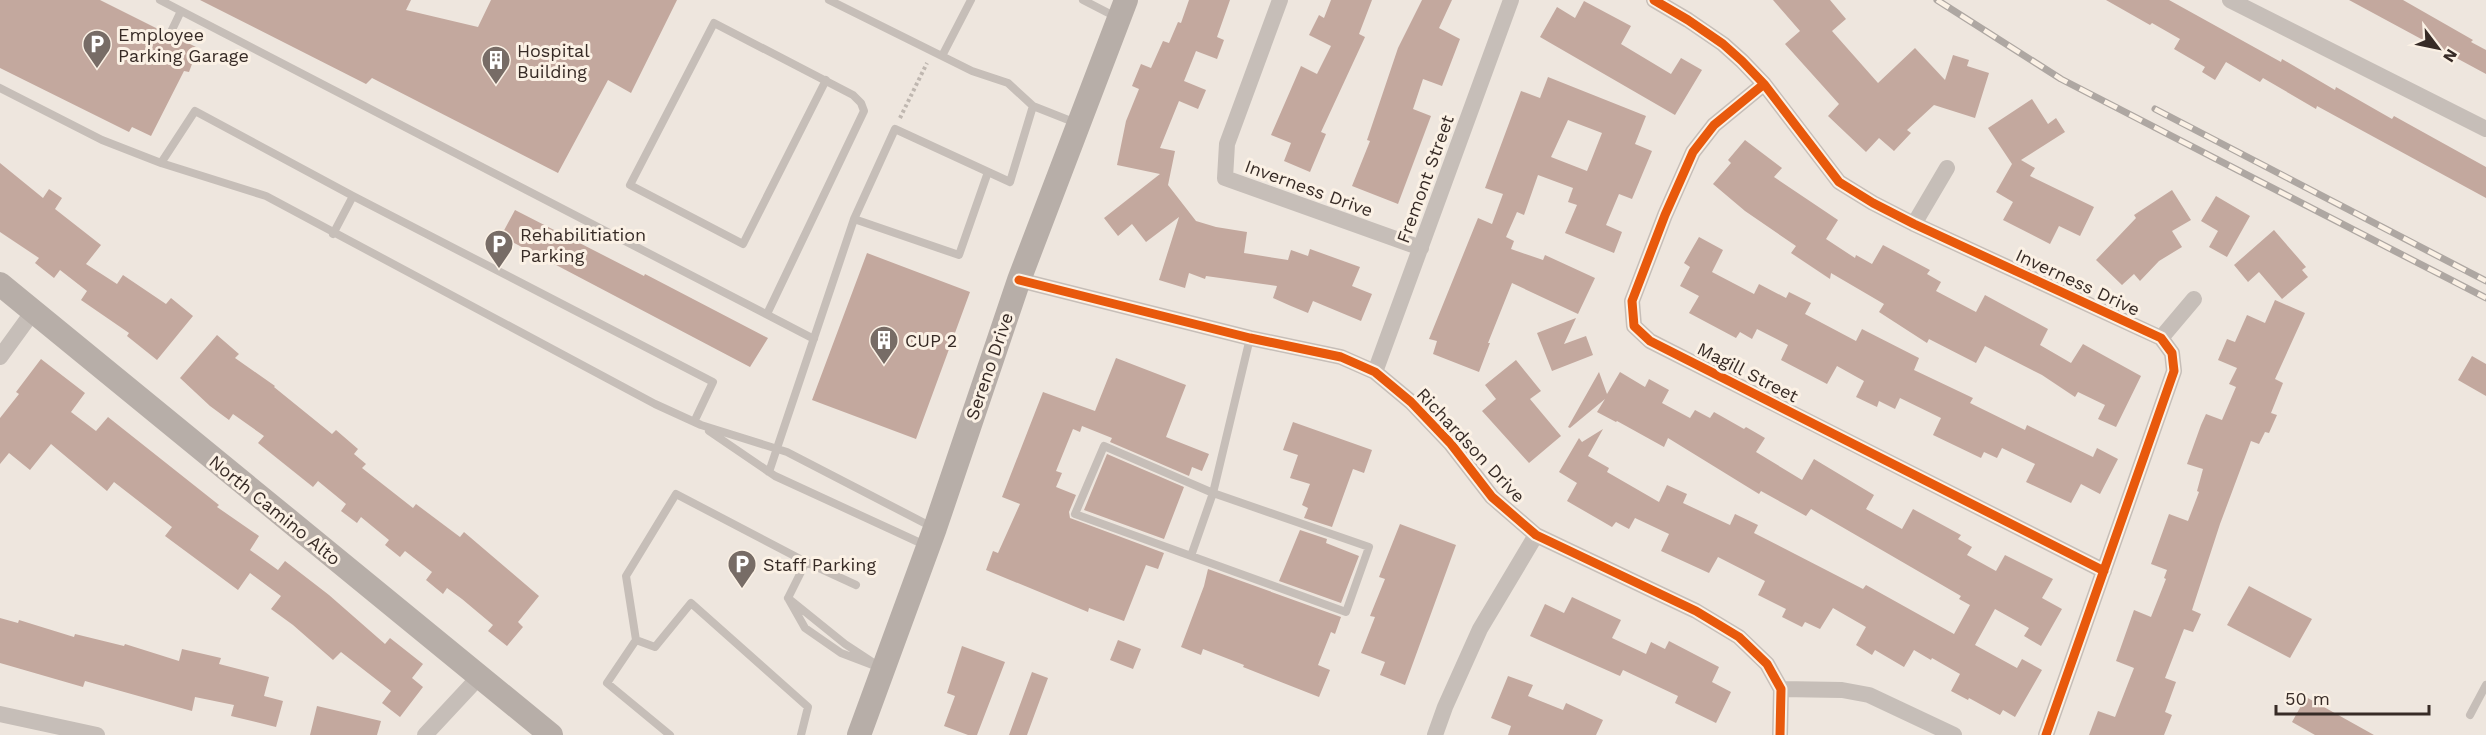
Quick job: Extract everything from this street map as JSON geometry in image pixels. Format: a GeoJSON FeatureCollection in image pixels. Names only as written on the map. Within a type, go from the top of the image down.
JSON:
{"type":"FeatureCollection","features":[{"type":"Feature","properties":{"kind":"street","name":"Inverness Drive"},"geometry":{"type":"LineString","coordinates":[[1280,0],[1227,144],[1225,178],[1421,248]]}},
{"type":"Feature","properties":{"kind":"street","name":"Fremont Street"},"geometry":{"type":"LineString","coordinates":[[1375,372],[1511,0]]}},
{"type":"Feature","properties":{"kind":"street","name":"Inverness Drive"},"geometry":{"type":"LineString","coordinates":[[1654,0],[1723,44],[1764,84],[1839,182],[1873,204],[1914,224],[2161,338]]}},
{"type":"Feature","properties":{"kind":"street"},"geometry":{"type":"LineString","coordinates":[[2230,0],[2486,129]]}},
{"type":"Feature","properties":{"kind":"street","name":"Sereno Drive"},"geometry":{"type":"LineString","coordinates":[[859,735],[931,537],[1018,280],[1122,9]]}},
{"type":"Feature","properties":{"kind":"street","name":"Magill Street"},"geometry":{"type":"LineString","coordinates":[[1764,84],[1714,125],[1693,152],[1665,215],[1632,301],[1634,326],[1650,341],[2104,571]]}},
{"type":"Feature","properties":{"kind":"street"},"geometry":{"type":"LineString","coordinates":[[1914,224],[1947,168]]}},
{"type":"Feature","properties":{"kind":"street","name":"Richardson Drive"},"geometry":{"type":"LineString","coordinates":[[1018,280],[1250,338],[1341,357],[1375,372],[1411,402],[1450,444],[1492,497],[1536,535],[1696,611],[1739,637],[1767,664],[1781,689]]}},
{"type":"Feature","properties":{"kind":"street","name":"North Camino Alto"},"geometry":{"type":"LineString","coordinates":[[0,284],[32,313],[551,735]]}},
{"type":"Feature","properties":{"kind":"street"},"geometry":{"type":"LineString","coordinates":[[2046,735],[2174,371],[2172,353],[2161,338],[2194,299]]}},
{"type":"Feature","properties":{"kind":"street"},"geometry":{"type":"LineString","coordinates":[[0,357],[32,313]]}},
{"type":"Feature","properties":{"kind":"street"},"geometry":{"type":"LineString","coordinates":[[1435,735],[1480,629],[1536,535]]}},
{"type":"Feature","properties":{"kind":"street"},"geometry":{"type":"LineString","coordinates":[[425,735],[479,677]]}},
{"type":"Feature","properties":{"kind":"street"},"geometry":{"type":"LineString","coordinates":[[1780,735],[1781,689],[1842,690],[1869,695],[1954,735]]}},
{"type":"Feature","properties":{"kind":"street"},"geometry":{"type":"LineString","coordinates":[[0,714],[97,735]]}},
{"type":"Feature","properties":{"kind":"lane"},"geometry":{"type":"LineString","coordinates":[[160,0],[814,339]]}},
{"type":"Feature","properties":{"kind":"lane"},"geometry":{"type":"LineString","coordinates":[[829,0],[972,71],[1008,82],[1033,106],[1079,124]]}},
{"type":"Feature","properties":{"kind":"lane"},"geometry":{"type":"LineString","coordinates":[[942,56],[971,0]]}},
{"type":"Feature","properties":{"kind":"lane"},"geometry":{"type":"LineString","coordinates":[[1083,0],[1122,9]]}},
{"type":"Feature","properties":{"kind":"lane"},"geometry":{"type":"LineString","coordinates":[[170,34],[181,11]]}},
{"type":"Feature","properties":{"kind":"lane"},"geometry":{"type":"LineString","coordinates":[[767,315],[864,111],[861,103],[853,95],[826,80],[714,23],[630,185],[744,244],[826,80]]}},
{"type":"Feature","properties":{"kind":"lane"},"geometry":{"type":"LineString","coordinates":[[0,88],[102,140],[161,163],[266,196],[333,234],[655,404],[698,424],[786,452],[931,537]]}},
{"type":"Feature","properties":{"kind":"lane"},"geometry":{"type":"LineString","coordinates":[[769,472],[854,219],[895,129],[1010,182],[1033,106]]}},
{"type":"Feature","properties":{"kind":"lane"},"geometry":{"type":"LineString","coordinates":[[161,163],[195,111],[352,196],[713,382],[698,424]]}},
{"type":"Feature","properties":{"kind":"lane"},"geometry":{"type":"LineString","coordinates":[[854,219],[959,255],[988,172]]}},
{"type":"Feature","properties":{"kind":"lane"},"geometry":{"type":"LineString","coordinates":[[333,234],[352,196]]}},
{"type":"Feature","properties":{"kind":"lane"},"geometry":{"type":"LineString","coordinates":[[1191,556],[1213,493],[1250,338]]}},
{"type":"Feature","properties":{"kind":"lane"},"geometry":{"type":"LineString","coordinates":[[698,424],[769,472],[931,537]]}},
{"type":"Feature","properties":{"kind":"lane"},"geometry":{"type":"LineString","coordinates":[[1104,446],[1213,493],[1369,547],[1346,612],[1075,514],[1104,446]]}},
{"type":"Feature","properties":{"kind":"lane"},"geometry":{"type":"LineString","coordinates":[[670,735],[607,683],[636,640],[626,576],[676,494],[806,562],[856,585]]}},
{"type":"Feature","properties":{"kind":"lane"},"geometry":{"type":"LineString","coordinates":[[788,598],[806,562]]}},
{"type":"Feature","properties":{"kind":"lane"},"geometry":{"type":"LineString","coordinates":[[788,598],[805,628],[841,653],[883,669]]}},
{"type":"Feature","properties":{"kind":"lane"},"geometry":{"type":"LineString","coordinates":[[788,598],[846,644],[883,669]]}},
{"type":"Feature","properties":{"kind":"lane"},"geometry":{"type":"LineString","coordinates":[[636,640],[655,647],[692,603],[808,707],[801,735]]}},
{"type":"Feature","properties":{"kind":"lane"},"geometry":{"type":"LineString","coordinates":[[2470,715],[2486,685]]}},
{"type":"Feature","properties":{"kind":"path"},"geometry":{"type":"LineString","coordinates":[[895,129],[933,52]]}},
{"type":"Feature","properties":{"kind":"building","name":"Employee Parking Garage"},"geometry":{"type":"Polygon","coordinates":[[[0,0],[100,0],[164,32],[167,39],[171,40],[176,37],[198,48],[189,72],[184,71],[151,136],[132,127],[129,132],[0,68],[0,0]]]}},
{"type":"Feature","properties":{"kind":"building","name":"Hospital Building"},"geometry":{"type":"Polygon","coordinates":[[[200,0],[411,0],[406,10],[478,27],[491,0],[677,0],[631,93],[608,80],[558,173],[372,78],[366,84],[200,0]]]}},
{"type":"Feature","properties":{"kind":"building"},"geometry":{"type":"Polygon","coordinates":[[[1189,0],[1230,0],[1217,37],[1224,40],[1217,59],[1196,51],[1184,81],[1206,90],[1198,109],[1179,101],[1160,148],[1175,151],[1168,185],[1196,221],[1247,232],[1244,253],[1288,260],[1291,250],[1308,256],[1310,249],[1360,267],[1352,286],[1372,294],[1361,321],[1313,301],[1308,313],[1291,306],[1273,298],[1277,286],[1206,276],[1205,279],[1189,273],[1185,288],[1159,280],[1179,217],[1146,242],[1132,224],[1118,236],[1104,218],[1160,174],[1117,165],[1126,121],[1139,89],[1132,86],[1141,64],[1151,68],[1163,41],[1169,43],[1178,22],[1181,23],[1189,0]]]}},
{"type":"Feature","properties":{"kind":"building"},"geometry":{"type":"Polygon","coordinates":[[[1331,0],[1372,0],[1359,34],[1365,37],[1321,132],[1326,134],[1310,172],[1284,161],[1291,143],[1271,135],[1301,66],[1317,74],[1331,46],[1309,35],[1319,15],[1324,18],[1331,0]]]}},
{"type":"Feature","properties":{"kind":"building"},"geometry":{"type":"Polygon","coordinates":[[[1422,0],[1452,0],[1439,28],[1460,39],[1442,86],[1423,79],[1413,109],[1431,116],[1398,204],[1352,186],[1370,141],[1367,140],[1398,48],[1422,0]]]}},
{"type":"Feature","properties":{"kind":"building"},"geometry":{"type":"Polygon","coordinates":[[[1773,0],[1830,0],[1846,19],[1832,31],[1878,83],[1915,48],[1945,80],[1953,55],[1969,60],[1967,66],[1989,73],[1975,118],[1934,105],[1907,130],[1911,133],[1894,151],[1879,138],[1866,152],[1828,116],[1839,104],[1785,44],[1800,31],[1773,0]]]}},
{"type":"Feature","properties":{"kind":"building"},"geometry":{"type":"Polygon","coordinates":[[[2106,0],[2169,0],[2281,62],[2282,59],[2335,90],[2336,87],[2392,119],[2394,116],[2486,167],[2486,198],[2317,106],[2316,109],[2263,78],[2260,82],[2226,62],[2215,80],[2202,72],[2205,67],[2174,49],[2180,39],[2106,0]]]}},
{"type":"Feature","properties":{"kind":"building"},"geometry":{"type":"Polygon","coordinates":[[[2349,0],[2403,0],[2473,40],[2471,42],[2486,50],[2486,74],[2349,0]]]}},
{"type":"Feature","properties":{"kind":"building"},"geometry":{"type":"Polygon","coordinates":[[[1584,1],[1631,26],[1621,44],[1671,74],[1681,58],[1702,70],[1675,115],[1540,37],[1557,7],[1575,18],[1584,1]]]}},
{"type":"Feature","properties":{"kind":"building"},"geometry":{"type":"Polygon","coordinates":[[[1548,77],[1646,116],[1635,144],[1652,151],[1632,199],[1619,194],[1606,225],[1622,232],[1614,253],[1565,233],[1577,205],[1568,202],[1573,188],[1538,175],[1524,215],[1517,212],[1506,237],[1514,241],[1511,249],[1543,260],[1545,255],[1595,278],[1578,314],[1512,283],[1479,372],[1433,354],[1437,341],[1429,339],[1478,218],[1492,224],[1503,194],[1485,188],[1521,91],[1540,98],[1548,77]],[[1568,120],[1551,157],[1587,171],[1602,133],[1568,120]]]}},
{"type":"Feature","properties":{"kind":"building"},"geometry":{"type":"Polygon","coordinates":[[[2032,99],[2048,124],[2056,118],[2065,132],[2021,160],[2035,168],[2030,176],[2094,207],[2080,236],[2059,226],[2050,244],[2003,220],[2013,202],[1996,192],[2012,164],[1988,128],[2032,99]]]}},
{"type":"Feature","properties":{"kind":"building"},"geometry":{"type":"Polygon","coordinates":[[[1745,140],[1782,168],[1774,177],[1838,220],[1826,239],[1855,258],[1856,255],[1872,264],[1883,245],[1930,270],[1927,274],[1941,282],[1936,291],[1976,312],[1985,295],[2048,329],[2040,345],[2071,363],[2083,344],[2141,376],[2116,427],[2098,419],[2105,405],[2078,392],[2075,397],[2042,375],[1985,346],[1976,363],[1929,339],[1927,343],[1879,312],[1884,304],[1831,273],[1830,279],[1791,253],[1796,246],[1745,211],[1713,184],[1731,163],[1728,160],[1745,140]]]}},
{"type":"Feature","properties":{"kind":"building"},"geometry":{"type":"Polygon","coordinates":[[[0,163],[43,198],[49,189],[62,198],[55,209],[101,245],[86,264],[117,284],[123,275],[166,304],[171,298],[193,316],[157,360],[127,336],[129,333],[81,300],[87,291],[60,270],[54,278],[35,263],[39,258],[0,232],[0,163]]]}},
{"type":"Feature","properties":{"kind":"building"},"geometry":{"type":"Polygon","coordinates":[[[2172,190],[2191,220],[2172,231],[2182,247],[2159,261],[2140,281],[2134,274],[2122,285],[2096,260],[2136,218],[2134,215],[2172,190]]]}},
{"type":"Feature","properties":{"kind":"building"},"geometry":{"type":"Polygon","coordinates":[[[2216,196],[2250,216],[2227,257],[2209,247],[2218,231],[2201,221],[2216,196]]]}},
{"type":"Feature","properties":{"kind":"building"},"geometry":{"type":"Polygon","coordinates":[[[515,210],[768,338],[750,367],[501,236],[515,210]]]}},
{"type":"Feature","properties":{"kind":"building"},"geometry":{"type":"Polygon","coordinates":[[[2274,230],[2306,267],[2302,270],[2308,277],[2282,299],[2259,272],[2248,282],[2234,265],[2274,230]]]}},
{"type":"Feature","properties":{"kind":"building"},"geometry":{"type":"Polygon","coordinates":[[[1699,237],[1723,250],[1712,272],[1754,294],[1759,284],[1786,298],[1789,292],[1811,303],[1805,314],[1856,341],[1862,329],[1919,358],[1914,370],[1973,398],[1970,403],[2025,430],[2027,425],[2093,457],[2097,448],[2118,459],[2100,494],[2081,484],[2071,503],[2026,482],[2035,464],[2002,448],[1997,458],[1984,452],[1981,458],[1933,435],[1941,418],[1900,398],[1895,409],[1879,401],[1877,407],[1856,397],[1864,381],[1837,366],[1827,384],[1781,360],[1788,345],[1757,329],[1752,339],[1740,332],[1736,338],[1689,313],[1699,296],[1680,286],[1690,267],[1684,263],[1699,237]]]}},
{"type":"Feature","properties":{"kind":"building","name":"CUP 2"},"geometry":{"type":"Polygon","coordinates":[[[867,253],[970,292],[916,439],[812,400],[867,253]]]}},
{"type":"Feature","properties":{"kind":"building"},"geometry":{"type":"Polygon","coordinates":[[[2275,300],[2305,313],[2275,379],[2283,383],[2271,413],[2277,415],[2269,433],[2265,432],[2259,444],[2251,441],[2220,524],[2192,610],[2201,614],[2193,632],[2184,629],[2165,678],[2176,682],[2165,712],[2172,715],[2164,735],[2089,735],[2098,711],[2115,717],[2134,668],[2116,661],[2134,610],[2151,617],[2166,579],[2164,578],[2167,570],[2151,564],[2169,514],[2188,521],[2199,492],[2197,491],[2203,469],[2187,464],[2201,425],[2206,414],[2222,420],[2236,387],[2229,384],[2237,368],[2218,360],[2227,339],[2235,342],[2247,315],[2265,323],[2275,300]]]}},
{"type":"Feature","properties":{"kind":"building"},"geometry":{"type":"Polygon","coordinates":[[[1576,318],[1564,344],[1586,336],[1593,355],[1552,371],[1537,333],[1576,318]]]}},
{"type":"Feature","properties":{"kind":"building"},"geometry":{"type":"Polygon","coordinates":[[[217,335],[239,354],[235,358],[275,386],[332,434],[336,430],[358,449],[354,454],[366,464],[362,468],[413,508],[416,504],[460,537],[464,532],[539,596],[518,622],[523,627],[507,646],[488,631],[493,625],[462,599],[447,588],[443,594],[426,580],[432,572],[405,551],[400,557],[385,545],[389,540],[361,517],[357,523],[341,511],[346,504],[318,481],[313,487],[258,443],[264,436],[233,414],[229,420],[180,378],[217,335]]]}},
{"type":"Feature","properties":{"kind":"building"},"geometry":{"type":"Polygon","coordinates":[[[2472,356],[2486,364],[2486,396],[2458,380],[2472,356]]]}},
{"type":"Feature","properties":{"kind":"building"},"geometry":{"type":"Polygon","coordinates":[[[1116,358],[1186,385],[1166,437],[1209,454],[1202,471],[1192,467],[1189,476],[1110,442],[1112,438],[1082,426],[1080,432],[1073,429],[1056,471],[1062,473],[1056,487],[1076,495],[1069,512],[1070,518],[1164,553],[1158,569],[1146,565],[1124,621],[1089,608],[1088,612],[986,570],[993,551],[998,553],[1020,504],[1002,497],[1043,392],[1095,411],[1116,358]]]}},
{"type":"Feature","properties":{"kind":"building"},"geometry":{"type":"Polygon","coordinates":[[[41,359],[85,393],[71,412],[96,431],[108,417],[219,505],[217,507],[259,536],[250,550],[278,570],[285,561],[329,595],[385,644],[390,638],[423,664],[412,678],[423,687],[400,717],[382,703],[391,691],[341,652],[333,660],[271,609],[281,596],[250,573],[238,590],[165,536],[172,527],[114,482],[107,491],[51,444],[30,470],[9,453],[0,464],[0,418],[19,394],[16,392],[41,359]]]}},
{"type":"Feature","properties":{"kind":"building"},"geometry":{"type":"Polygon","coordinates":[[[1516,360],[1541,391],[1530,399],[1561,436],[1529,463],[1482,411],[1496,399],[1485,385],[1516,360]]]}},
{"type":"Feature","properties":{"kind":"building"},"geometry":{"type":"Polygon","coordinates":[[[1599,372],[1607,394],[1620,372],[1645,387],[1649,379],[1669,390],[1662,403],[1690,418],[1695,410],[1710,418],[1714,412],[1744,429],[1746,427],[1765,438],[1756,452],[1802,480],[1814,459],[1874,495],[1866,509],[1902,529],[1913,509],[1961,535],[1958,539],[1972,547],[1967,555],[1996,571],[2005,555],[2053,579],[2042,598],[2062,609],[2041,646],[2024,636],[2029,628],[1995,609],[1975,645],[2017,668],[2022,659],[2042,670],[2015,717],[2003,710],[2000,715],[1951,691],[1960,674],[1914,650],[1904,667],[1875,650],[1872,655],[1856,645],[1866,627],[1833,608],[1820,629],[1805,622],[1802,627],[1782,617],[1786,609],[1758,595],[1765,581],[1718,557],[1709,573],[1661,551],[1669,534],[1635,518],[1629,529],[1616,522],[1612,527],[1567,501],[1577,483],[1559,472],[1579,438],[1582,442],[1603,429],[1588,456],[1609,468],[1607,472],[1659,502],[1667,485],[1687,494],[1683,503],[1730,525],[1735,514],[1758,525],[1754,533],[1863,589],[1866,585],[1954,634],[1970,605],[1959,599],[1961,596],[1811,509],[1806,516],[1761,491],[1759,494],[1668,438],[1664,447],[1597,412],[1605,399],[1570,428],[1568,427],[1599,372]]]}},
{"type":"Feature","properties":{"kind":"building"},"geometry":{"type":"Polygon","coordinates":[[[1293,422],[1372,450],[1364,473],[1353,469],[1332,527],[1304,518],[1308,508],[1302,505],[1310,484],[1290,478],[1298,455],[1283,450],[1293,422]]]}},
{"type":"Feature","properties":{"kind":"building"},"geometry":{"type":"Polygon","coordinates":[[[1107,454],[1184,487],[1164,539],[1084,510],[1107,454]]]}},
{"type":"Feature","properties":{"kind":"building"},"geometry":{"type":"Polygon","coordinates":[[[1400,524],[1456,545],[1405,685],[1380,675],[1385,662],[1361,653],[1375,617],[1370,616],[1385,579],[1379,577],[1400,524]]]}},
{"type":"Feature","properties":{"kind":"building"},"geometry":{"type":"Polygon","coordinates":[[[1300,530],[1327,539],[1326,543],[1359,556],[1341,603],[1279,581],[1300,530]]]}},
{"type":"Feature","properties":{"kind":"building"},"geometry":{"type":"Polygon","coordinates":[[[1208,569],[1341,617],[1335,634],[1331,632],[1318,665],[1330,670],[1319,697],[1203,649],[1201,655],[1181,647],[1208,569]]]}},
{"type":"Feature","properties":{"kind":"building"},"geometry":{"type":"Polygon","coordinates":[[[2249,586],[2312,619],[2290,658],[2227,625],[2249,586]]]}},
{"type":"Feature","properties":{"kind":"building"},"geometry":{"type":"Polygon","coordinates":[[[1572,597],[1621,620],[1612,638],[1646,654],[1651,642],[1665,649],[1669,641],[1719,667],[1712,682],[1731,692],[1716,723],[1675,703],[1678,696],[1623,670],[1620,676],[1530,636],[1545,604],[1564,613],[1572,597]]]}},
{"type":"Feature","properties":{"kind":"building"},"geometry":{"type":"Polygon","coordinates":[[[0,618],[18,623],[19,620],[74,637],[75,634],[124,646],[125,644],[179,661],[182,649],[221,658],[219,664],[269,677],[264,696],[283,701],[276,727],[231,716],[234,705],[195,697],[192,711],[85,681],[83,687],[0,663],[0,618]]]}},
{"type":"Feature","properties":{"kind":"building"},"geometry":{"type":"Polygon","coordinates":[[[1118,640],[1141,649],[1133,669],[1110,660],[1118,640]]]}},
{"type":"Feature","properties":{"kind":"building"},"geometry":{"type":"Polygon","coordinates":[[[962,646],[1005,662],[977,735],[968,735],[944,726],[955,696],[947,693],[962,646]]]}},
{"type":"Feature","properties":{"kind":"building"},"geometry":{"type":"Polygon","coordinates":[[[1032,672],[1048,678],[1027,735],[1009,735],[1032,672]]]}},
{"type":"Feature","properties":{"kind":"building"},"geometry":{"type":"Polygon","coordinates":[[[1508,676],[1533,685],[1528,696],[1563,710],[1566,703],[1603,720],[1596,735],[1508,735],[1511,726],[1491,718],[1508,676]]]}},
{"type":"Feature","properties":{"kind":"building"},"geometry":{"type":"Polygon","coordinates":[[[2306,697],[2374,735],[2315,735],[2292,722],[2306,697]]]}},
{"type":"Feature","properties":{"kind":"building"},"geometry":{"type":"Polygon","coordinates":[[[317,706],[381,721],[377,735],[310,735],[317,706]]]}},
{"type":"Feature","properties":{"kind":"railway"},"geometry":{"type":"LineString","coordinates":[[1937,0],[2061,79],[2486,298]]}},
{"type":"Feature","properties":{"kind":"railway"},"geometry":{"type":"LineString","coordinates":[[2155,109],[2486,281]]}},
{"type":"Feature","properties":{"kind":"cycle path"},"geometry":{"type":"LineString","coordinates":[[1654,0],[1723,44],[1742,61],[1764,84],[1839,182],[1914,224],[2161,338],[2172,353],[2174,371],[2046,735]]}},
{"type":"Feature","properties":{"kind":"cycle path"},"geometry":{"type":"LineString","coordinates":[[1764,84],[1714,125],[1693,152],[1665,215],[1632,301],[1634,326],[1650,341],[2104,571]]}},
{"type":"Feature","properties":{"kind":"cycle path"},"geometry":{"type":"LineString","coordinates":[[1019,280],[1250,338],[1341,357],[1375,372],[1411,402],[1451,444],[1492,497],[1536,535],[1696,611],[1739,637],[1767,664],[1781,689],[1780,735]]}},
{"type":"Feature","properties":{"kind":"place","name":"Employee Parking Garage"},"geometry":{"type":"Point","coordinates":[97,70]}},
{"type":"Feature","properties":{"kind":"place","name":"Hospital Building"},"geometry":{"type":"Point","coordinates":[496,86]}},
{"type":"Feature","properties":{"kind":"place","name":"Rehabilitiation Parking"},"geometry":{"type":"Point","coordinates":[499,270]}},
{"type":"Feature","properties":{"kind":"place","name":"CUP 2"},"geometry":{"type":"Point","coordinates":[884,366]}},
{"type":"Feature","properties":{"kind":"place","name":"Staff Parking"},"geometry":{"type":"Point","coordinates":[742,590]}}]}
